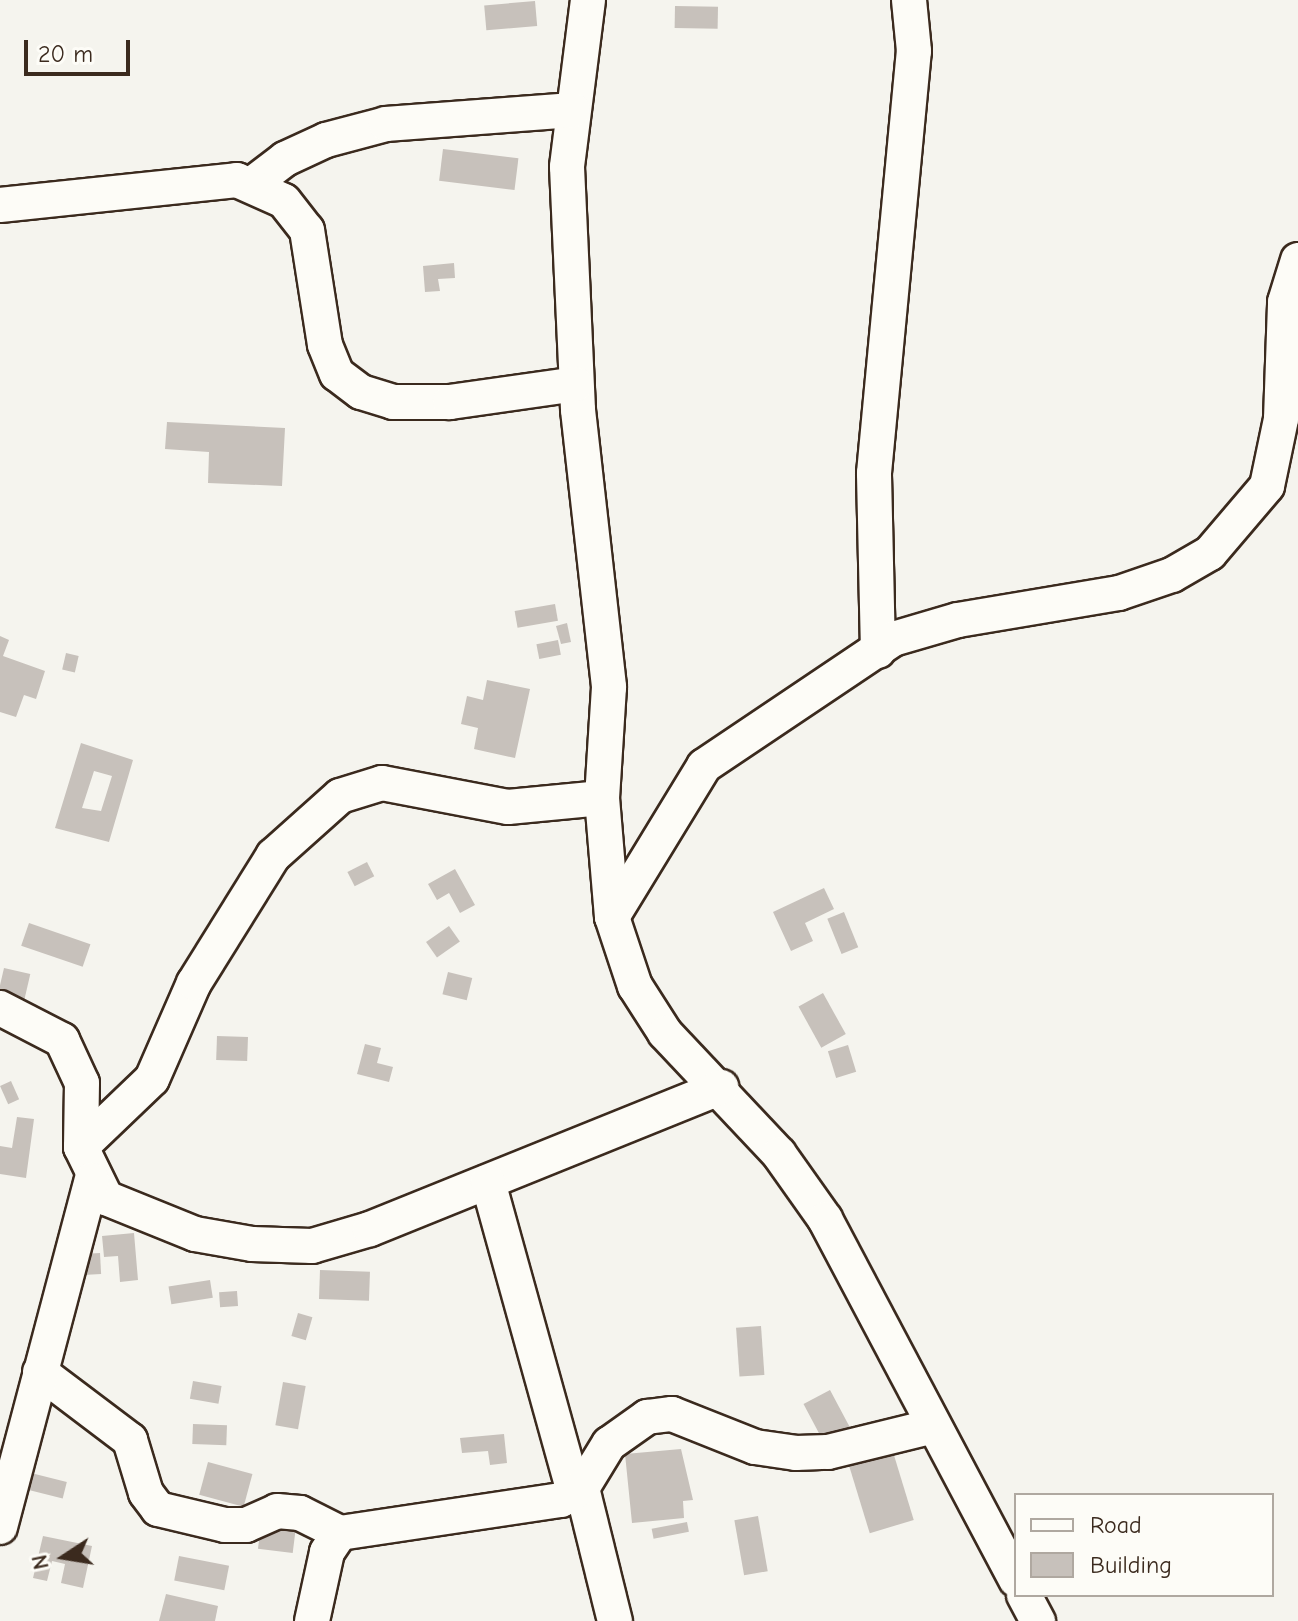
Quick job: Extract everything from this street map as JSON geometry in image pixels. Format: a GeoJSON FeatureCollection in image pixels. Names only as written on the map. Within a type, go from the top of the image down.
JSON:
{"type":"FeatureCollection","features":[{"type":"Feature","properties":{"kind":"street"},"geometry":{"type":"LineString","coordinates":[[588,0],[567,167],[576,384],[609,687],[602,798],[612,917],[635,986],[665,1033],[721,1087],[825,1219],[1014,1576]]}},
{"type":"Feature","properties":{"kind":"street"},"geometry":{"type":"LineString","coordinates":[[878,651],[874,473],[914,51],[909,0]]}},
{"type":"Feature","properties":{"kind":"street"},"geometry":{"type":"LineString","coordinates":[[251,185],[285,159],[326,140],[386,124],[572,110]]}},
{"type":"Feature","properties":{"kind":"street"},"geometry":{"type":"LineString","coordinates":[[0,205],[122,188],[237,180],[284,201],[307,230],[325,345],[337,374],[361,392],[393,402],[450,402],[576,384]]}},
{"type":"Feature","properties":{"kind":"street"},"geometry":{"type":"LineString","coordinates":[[612,917],[704,766],[893,639],[958,620],[1119,593],[1172,575],[1210,553],[1267,486],[1281,419],[1298,260]]}},
{"type":"Feature","properties":{"kind":"street"},"geometry":{"type":"LineString","coordinates":[[81,1147],[152,1079],[194,983],[273,856],[340,796],[382,783],[508,807],[602,798]]}},
{"type":"Feature","properties":{"kind":"street"},"geometry":{"type":"LineString","coordinates":[[0,1008],[62,1040],[82,1083],[81,1147],[92,1180],[106,1198],[195,1234],[312,1246],[488,1182],[721,1087]]}},
{"type":"Feature","properties":{"kind":"street"},"geometry":{"type":"LineString","coordinates":[[0,1527],[92,1180]]}},
{"type":"Feature","properties":{"kind":"street"},"geometry":{"type":"LineString","coordinates":[[488,1182],[615,1621]]}},
{"type":"Feature","properties":{"kind":"street"},"geometry":{"type":"LineString","coordinates":[[40,1372],[130,1440],[146,1493],[158,1509],[225,1525],[246,1525],[277,1511],[300,1513],[340,1533],[534,1505],[578,1490],[609,1444],[647,1417],[672,1414],[755,1447],[796,1453],[828,1452],[934,1426]]}},
{"type":"Feature","properties":{"kind":"street"},"geometry":{"type":"LineString","coordinates":[[312,1621],[327,1552],[340,1533]]}},
{"type":"Feature","properties":{"kind":"street"},"geometry":{"type":"LineString","coordinates":[[1025,1597],[1038,1621]]}},
{"type":"Feature","properties":{"kind":"building"},"geometry":{"type":"Polygon","coordinates":[[[535,1],[537,26],[486,30],[484,5],[535,1]]]}},
{"type":"Feature","properties":{"kind":"building"},"geometry":{"type":"Polygon","coordinates":[[[675,6],[718,7],[718,29],[675,28],[675,6]]]}},
{"type":"Feature","properties":{"kind":"building"},"geometry":{"type":"Polygon","coordinates":[[[443,149],[518,158],[515,190],[439,181],[443,149]]]}},
{"type":"Feature","properties":{"kind":"building"},"geometry":{"type":"Polygon","coordinates":[[[454,263],[455,278],[438,279],[440,291],[425,292],[423,266],[454,263]]]}},
{"type":"Feature","properties":{"kind":"building"},"geometry":{"type":"Polygon","coordinates":[[[167,422],[285,428],[282,486],[208,483],[209,452],[165,449],[167,422]]]}},
{"type":"Feature","properties":{"kind":"building"},"geometry":{"type":"Polygon","coordinates":[[[555,604],[558,621],[518,628],[515,611],[555,604]]]}},
{"type":"Feature","properties":{"kind":"building"},"geometry":{"type":"Polygon","coordinates":[[[567,623],[571,642],[561,644],[556,626],[567,623]]]}},
{"type":"Feature","properties":{"kind":"building"},"geometry":{"type":"Polygon","coordinates":[[[0,636],[9,640],[3,656],[45,671],[36,699],[24,695],[16,717],[0,712],[0,636]]]}},
{"type":"Feature","properties":{"kind":"building"},"geometry":{"type":"Polygon","coordinates":[[[558,640],[561,655],[539,659],[536,644],[558,640]]]}},
{"type":"Feature","properties":{"kind":"building"},"geometry":{"type":"Polygon","coordinates":[[[66,653],[79,656],[75,672],[62,670],[66,653]]]}},
{"type":"Feature","properties":{"kind":"building"},"geometry":{"type":"Polygon","coordinates":[[[487,680],[530,689],[515,758],[474,749],[478,728],[461,724],[467,696],[483,700],[487,680]]]}},
{"type":"Feature","properties":{"kind":"building"},"geometry":{"type":"Polygon","coordinates":[[[81,743],[133,760],[109,842],[55,828],[81,743]],[[94,771],[82,808],[101,811],[112,776],[94,771]]]}},
{"type":"Feature","properties":{"kind":"building"},"geometry":{"type":"Polygon","coordinates":[[[367,862],[374,876],[355,886],[347,872],[367,862]]]}},
{"type":"Feature","properties":{"kind":"building"},"geometry":{"type":"Polygon","coordinates":[[[455,869],[475,905],[460,913],[449,893],[437,900],[428,884],[455,869]]]}},
{"type":"Feature","properties":{"kind":"building"},"geometry":{"type":"Polygon","coordinates":[[[824,888],[834,909],[805,923],[813,941],[791,951],[773,912],[824,888]]]}},
{"type":"Feature","properties":{"kind":"building"},"geometry":{"type":"Polygon","coordinates":[[[844,912],[858,947],[842,954],[827,919],[844,912]]]}},
{"type":"Feature","properties":{"kind":"building"},"geometry":{"type":"Polygon","coordinates":[[[29,923],[90,944],[83,967],[21,946],[29,923]]]}},
{"type":"Feature","properties":{"kind":"building"},"geometry":{"type":"Polygon","coordinates":[[[449,926],[460,942],[437,958],[426,942],[449,926]]]}},
{"type":"Feature","properties":{"kind":"building"},"geometry":{"type":"Polygon","coordinates":[[[4,968],[30,974],[24,1002],[0,997],[4,968]]]}},
{"type":"Feature","properties":{"kind":"building"},"geometry":{"type":"Polygon","coordinates":[[[448,972],[472,978],[467,1000],[442,994],[448,972]]]}},
{"type":"Feature","properties":{"kind":"building"},"geometry":{"type":"Polygon","coordinates":[[[823,993],[846,1034],[821,1048],[799,1007],[823,993]]]}},
{"type":"Feature","properties":{"kind":"building"},"geometry":{"type":"Polygon","coordinates":[[[217,1036],[248,1037],[247,1061],[216,1060],[217,1036]]]}},
{"type":"Feature","properties":{"kind":"building"},"geometry":{"type":"Polygon","coordinates":[[[365,1044],[381,1048],[377,1063],[393,1067],[389,1082],[357,1074],[365,1044]]]}},
{"type":"Feature","properties":{"kind":"building"},"geometry":{"type":"Polygon","coordinates":[[[848,1045],[856,1072],[836,1078],[828,1051],[848,1045]]]}},
{"type":"Feature","properties":{"kind":"building"},"geometry":{"type":"Polygon","coordinates":[[[11,1081],[19,1099],[8,1104],[0,1086],[11,1081]]]}},
{"type":"Feature","properties":{"kind":"building"},"geometry":{"type":"Polygon","coordinates":[[[17,1117],[34,1119],[26,1178],[0,1174],[0,1146],[12,1148],[17,1117]]]}},
{"type":"Feature","properties":{"kind":"building"},"geometry":{"type":"Polygon","coordinates":[[[134,1233],[138,1280],[120,1282],[118,1256],[104,1257],[102,1236],[134,1233]]]}},
{"type":"Feature","properties":{"kind":"building"},"geometry":{"type":"Polygon","coordinates":[[[100,1253],[101,1274],[83,1275],[82,1254],[100,1253]]]}},
{"type":"Feature","properties":{"kind":"building"},"geometry":{"type":"Polygon","coordinates":[[[320,1270],[370,1272],[369,1301],[319,1299],[320,1270]]]}},
{"type":"Feature","properties":{"kind":"building"},"geometry":{"type":"Polygon","coordinates":[[[210,1280],[213,1298],[171,1304],[169,1287],[210,1280]]]}},
{"type":"Feature","properties":{"kind":"building"},"geometry":{"type":"Polygon","coordinates":[[[237,1291],[238,1306],[220,1307],[219,1292],[237,1291]]]}},
{"type":"Feature","properties":{"kind":"building"},"geometry":{"type":"Polygon","coordinates":[[[298,1313],[312,1317],[306,1340],[291,1336],[298,1313]]]}},
{"type":"Feature","properties":{"kind":"building"},"geometry":{"type":"Polygon","coordinates":[[[761,1326],[764,1375],[739,1377],[736,1328],[761,1326]]]}},
{"type":"Feature","properties":{"kind":"building"},"geometry":{"type":"Polygon","coordinates":[[[193,1381],[222,1386],[218,1404],[190,1399],[193,1381]]]}},
{"type":"Feature","properties":{"kind":"building"},"geometry":{"type":"Polygon","coordinates":[[[283,1382],[306,1386],[298,1429],[275,1425],[283,1382]]]}},
{"type":"Feature","properties":{"kind":"building"},"geometry":{"type":"Polygon","coordinates":[[[830,1390],[851,1429],[824,1443],[804,1404],[830,1390]]]}},
{"type":"Feature","properties":{"kind":"building"},"geometry":{"type":"Polygon","coordinates":[[[193,1424],[227,1425],[226,1445],[192,1444],[193,1424]]]}},
{"type":"Feature","properties":{"kind":"building"},"geometry":{"type":"Polygon","coordinates":[[[504,1434],[507,1463],[490,1465],[488,1451],[462,1453],[460,1438],[504,1434]]]}},
{"type":"Feature","properties":{"kind":"building"},"geometry":{"type":"Polygon","coordinates":[[[681,1449],[693,1500],[683,1501],[684,1518],[632,1523],[625,1454],[681,1449]]]}},
{"type":"Feature","properties":{"kind":"building"},"geometry":{"type":"Polygon","coordinates":[[[893,1452],[914,1520],[870,1533],[849,1465],[893,1452]]]}},
{"type":"Feature","properties":{"kind":"building"},"geometry":{"type":"Polygon","coordinates":[[[208,1462],[252,1474],[244,1507],[199,1495],[208,1462]]]}},
{"type":"Feature","properties":{"kind":"building"},"geometry":{"type":"Polygon","coordinates":[[[27,1472],[67,1482],[63,1498],[23,1488],[27,1472]]]}},
{"type":"Feature","properties":{"kind":"building"},"geometry":{"type":"Polygon","coordinates":[[[758,1516],[768,1571],[744,1575],[734,1520],[758,1516]]]}},
{"type":"Feature","properties":{"kind":"building"},"geometry":{"type":"Polygon","coordinates":[[[687,1522],[689,1532],[654,1539],[652,1529],[687,1522]]]}},
{"type":"Feature","properties":{"kind":"building"},"geometry":{"type":"Polygon","coordinates":[[[261,1524],[296,1528],[293,1553],[258,1549],[261,1524]]]}},
{"type":"Feature","properties":{"kind":"building"},"geometry":{"type":"Polygon","coordinates":[[[43,1536],[92,1546],[83,1588],[61,1583],[65,1564],[52,1561],[47,1581],[33,1578],[43,1536]]]}},
{"type":"Feature","properties":{"kind":"building"},"geometry":{"type":"Polygon","coordinates":[[[179,1556],[229,1566],[224,1590],[174,1581],[179,1556]]]}},
{"type":"Feature","properties":{"kind":"building"},"geometry":{"type":"Polygon","coordinates":[[[166,1594],[218,1606],[215,1621],[159,1621],[166,1594]]]}}]}
